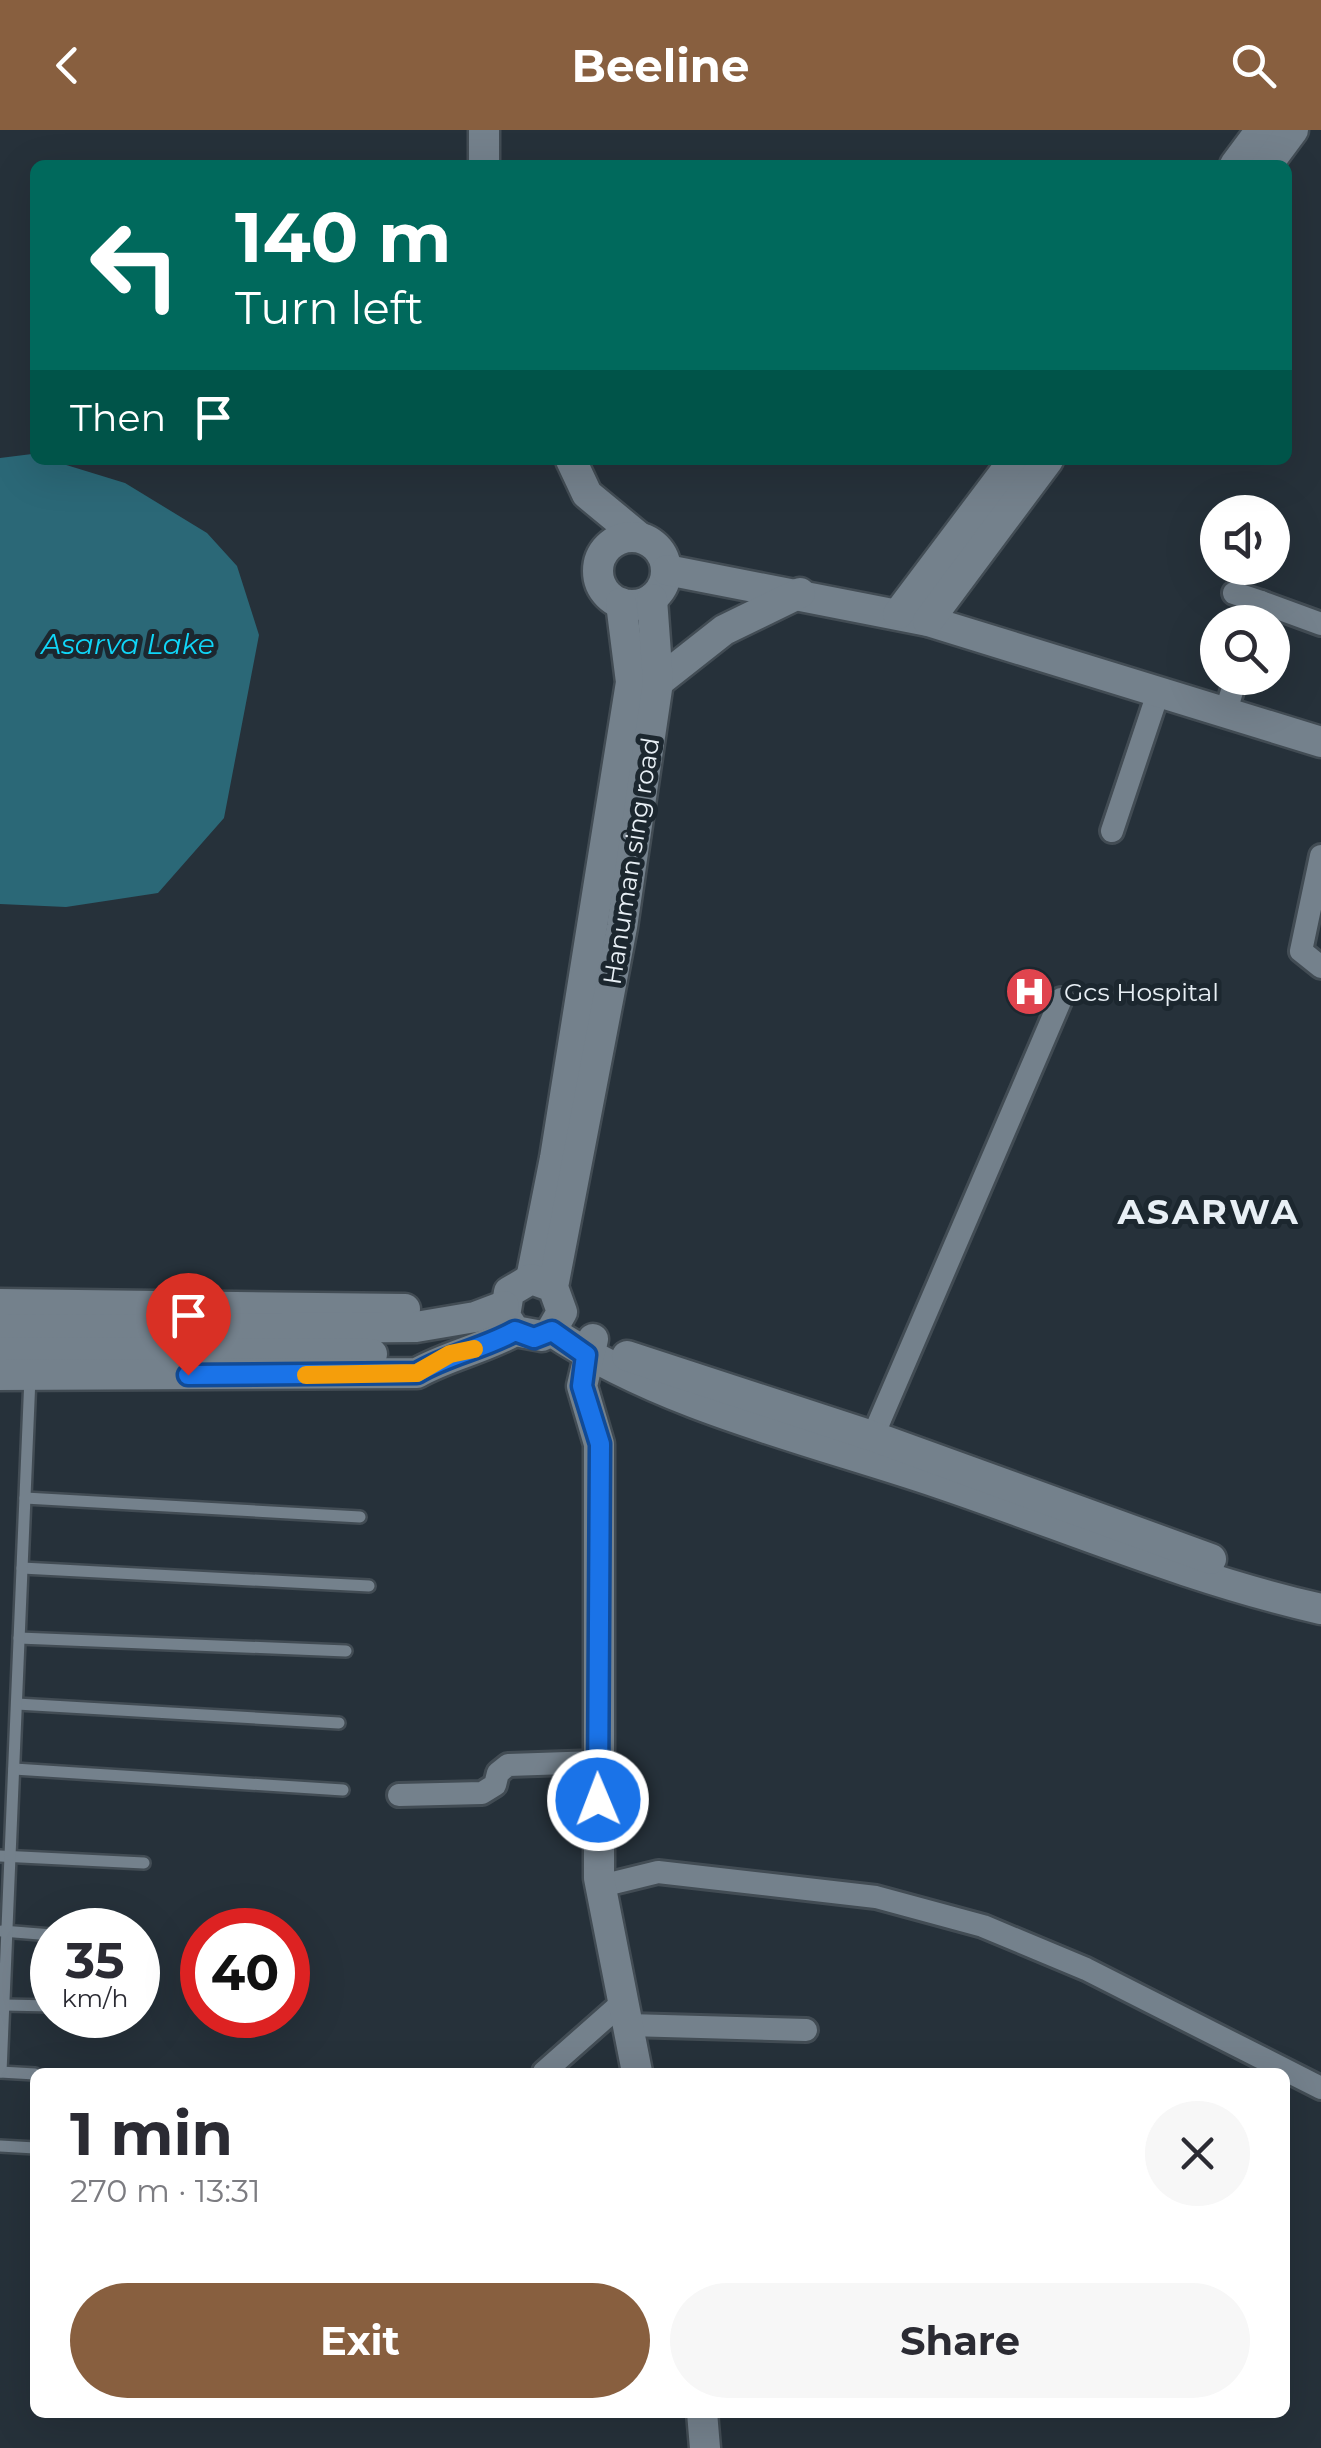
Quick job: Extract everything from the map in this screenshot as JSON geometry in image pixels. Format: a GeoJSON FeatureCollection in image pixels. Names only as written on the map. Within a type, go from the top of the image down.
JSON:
{"type":"FeatureCollection","features":[{"type":"Feature","properties":{"kind":"street"},"geometry":{"type":"LineString","coordinates":[[484,130],[484,160]]}},
{"type":"Feature","properties":{"kind":"street"},"geometry":{"type":"LineString","coordinates":[[1238,160],[1261,130]]}},
{"type":"Feature","properties":{"kind":"street"},"geometry":{"type":"LineString","coordinates":[[1271,160],[1293,130]]}},
{"type":"Feature","properties":{"kind":"street"},"geometry":{"type":"LineString","coordinates":[[573,465],[587,494],[601,558]]}},
{"type":"Feature","properties":{"kind":"street"},"geometry":{"type":"LineString","coordinates":[[913,618],[1011,465]]}},
{"type":"Feature","properties":{"kind":"street"},"geometry":{"type":"LineString","coordinates":[[913,618],[1044,465]]}},
{"type":"Feature","properties":{"kind":"street"},"geometry":{"type":"LineString","coordinates":[[587,494],[659,549],[666,570],[665,581],[652,599],[621,604]]}},
{"type":"Feature","properties":{"kind":"street"},"geometry":{"type":"LineString","coordinates":[[510,1318],[534,1338],[550,1302],[597,987],[631,682],[621,604],[604,590],[598,568],[616,540],[639,537]]}},
{"type":"Feature","properties":{"kind":"street"},"geometry":{"type":"LineString","coordinates":[[666,570],[800,592],[913,618],[1321,742]]}},
{"type":"Feature","properties":{"kind":"street"},"geometry":{"type":"LineString","coordinates":[[658,682],[724,630],[800,592]]}},
{"type":"Feature","properties":{"kind":"street"},"geometry":{"type":"LineString","coordinates":[[1234,592],[1250,605]]}},
{"type":"Feature","properties":{"kind":"street","name":"Hanuman sing road"},"geometry":{"type":"LineString","coordinates":[[550,1302],[588,1121],[597,987],[658,682],[652,599]]}},
{"type":"Feature","properties":{"kind":"street"},"geometry":{"type":"LineString","coordinates":[[1290,618],[1321,624]]}},
{"type":"Feature","properties":{"kind":"street"},"geometry":{"type":"LineString","coordinates":[[1112,832],[1158,693]]}},
{"type":"Feature","properties":{"kind":"street"},"geometry":{"type":"LineString","coordinates":[[1226,711],[1231,695]]}},
{"type":"Feature","properties":{"kind":"street"},"geometry":{"type":"LineString","coordinates":[[1321,856],[1300,951],[1321,967]]}},
{"type":"Feature","properties":{"kind":"street"},"geometry":{"type":"LineString","coordinates":[[868,1447],[1061,999]]}},
{"type":"Feature","properties":{"kind":"street"},"geometry":{"type":"LineString","coordinates":[[15,1375],[417,1373],[450,1354],[476,1349],[510,1318],[516,1285],[550,1302],[598,1350],[663,1392],[868,1447],[1321,1609]]}},
{"type":"Feature","properties":{"kind":"street"},"geometry":{"type":"LineString","coordinates":[[0,1304],[402,1308],[450,1354]]}},
{"type":"Feature","properties":{"kind":"street"},"geometry":{"type":"LineString","coordinates":[[0,1352],[427,1335],[510,1318]]}},
{"type":"Feature","properties":{"kind":"street"},"geometry":{"type":"LineString","coordinates":[[0,1330],[427,1335]]}},
{"type":"Feature","properties":{"kind":"street"},"geometry":{"type":"LineString","coordinates":[[598,1350],[599,1388],[588,1402],[600,1444],[597,1762],[601,1886],[636,2068]]}},
{"type":"Feature","properties":{"kind":"street"},"geometry":{"type":"LineString","coordinates":[[1232,1576],[1321,1588]]}},
{"type":"Feature","properties":{"kind":"street"},"geometry":{"type":"LineString","coordinates":[[400,1795],[482,1793],[508,1764],[597,1762]]}},
{"type":"Feature","properties":{"kind":"street"},"geometry":{"type":"LineString","coordinates":[[601,1886],[658,1872],[876,1897],[983,1926],[1086,1969],[1282,2068]]}},
{"type":"Feature","properties":{"kind":"street"},"geometry":{"type":"LineString","coordinates":[[550,2068],[625,2014],[806,2030]]}},
{"type":"Feature","properties":{"kind":"street"},"geometry":{"type":"LineString","coordinates":[[1290,2072],[1321,2088]]}},
{"type":"Feature","properties":{"kind":"street"},"geometry":{"type":"LineString","coordinates":[[703,2418],[706,2448]]}},
{"type":"Feature","properties":{"kind":"lane"},"geometry":{"type":"LineString","coordinates":[[15,1375],[25,1498],[14,1769],[6,1794],[0,2072],[30,2074]]}},
{"type":"Feature","properties":{"kind":"lane"},"geometry":{"type":"LineString","coordinates":[[25,1498],[360,1516]]}},
{"type":"Feature","properties":{"kind":"lane"},"geometry":{"type":"LineString","coordinates":[[22,1568],[368,1586]]}},
{"type":"Feature","properties":{"kind":"lane"},"geometry":{"type":"LineString","coordinates":[[19,1638],[346,1651]]}},
{"type":"Feature","properties":{"kind":"lane"},"geometry":{"type":"LineString","coordinates":[[16,1704],[339,1723]]}},
{"type":"Feature","properties":{"kind":"lane"},"geometry":{"type":"LineString","coordinates":[[14,1769],[343,1790]]}},
{"type":"Feature","properties":{"kind":"lane"},"geometry":{"type":"LineString","coordinates":[[5,1856],[144,1863]]}},
{"type":"Feature","properties":{"kind":"lane"},"geometry":{"type":"LineString","coordinates":[[3,1931],[30,1933]]}},
{"type":"Feature","properties":{"kind":"lane"},"geometry":{"type":"LineString","coordinates":[[3,1999],[30,2003]]}},
{"type":"Feature","properties":{"kind":"lane"},"geometry":{"type":"LineString","coordinates":[[0,2146],[30,2148]]}},
{"type":"Feature","properties":{"kind":"water","name":"Asarva Lake"},"geometry":{"type":"Polygon","coordinates":[[[30,454],[30,465],[66,465],[125,483],[207,533],[237,566],[259,635],[224,818],[158,893],[66,907],[0,904],[0,458],[30,454]]]}},
{"type":"Feature","properties":{"kind":"building"},"geometry":{"type":"Polygon","coordinates":[[[1020,970],[1050,980],[1042,1007],[1011,998],[1020,970]]]}},
{"type":"Feature","properties":{"kind":"slow traffic"},"geometry":{"type":"LineString","coordinates":[[306,1375],[417,1373],[450,1354],[474,1349]]}},
{"type":"Feature","properties":{"kind":"place","name":"Gcs Hospital"},"geometry":{"type":"Point","coordinates":[1029,992]}},
{"type":"Feature","properties":{"kind":"district","name":"ASARWA"},"geometry":{"type":"Point","coordinates":[1209,1212]}},
{"type":"Feature","properties":{"kind":"route"},"geometry":{"type":"LineString","coordinates":[[188,1375],[417,1373],[450,1354],[476,1349],[515,1331],[534,1338],[552,1331],[586,1355],[582,1386],[600,1444],[598,1800]]}}]}
